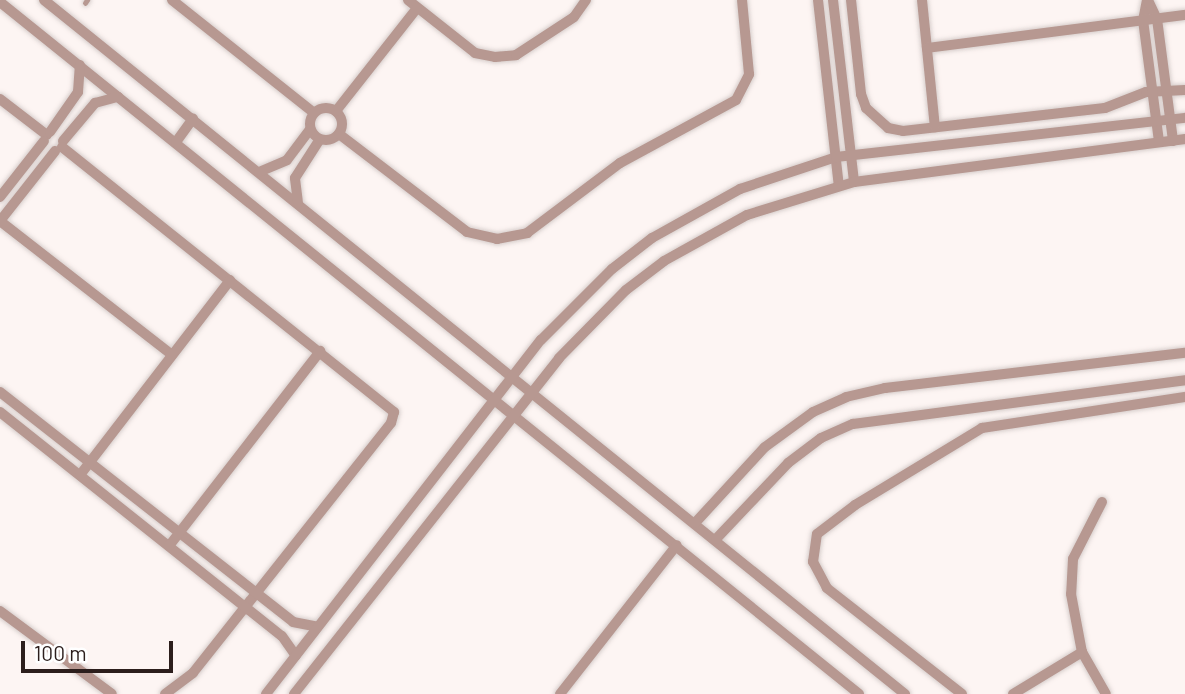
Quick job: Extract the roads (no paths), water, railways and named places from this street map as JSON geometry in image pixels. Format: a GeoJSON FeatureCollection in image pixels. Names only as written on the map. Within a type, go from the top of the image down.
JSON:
{"type":"FeatureCollection","features":[{"type":"Feature","properties":{"kind":"street"},"geometry":{"type":"LineString","coordinates":[[44,0],[512,374],[905,694]]}},
{"type":"Feature","properties":{"kind":"street"},"geometry":{"type":"LineString","coordinates":[[172,0],[314,113]]}},
{"type":"Feature","properties":{"kind":"street"},"geometry":{"type":"LineString","coordinates":[[408,0],[475,53],[506,57],[574,17],[586,0]]}},
{"type":"Feature","properties":{"kind":"street"},"geometry":{"type":"LineString","coordinates":[[339,134],[467,232],[497,239],[527,233],[620,163],[736,100],[750,74],[742,0]]}},
{"type":"Feature","properties":{"kind":"street"},"geometry":{"type":"LineString","coordinates":[[818,0],[839,186]]}},
{"type":"Feature","properties":{"kind":"street"},"geometry":{"type":"LineString","coordinates":[[833,0],[854,182]]}},
{"type":"Feature","properties":{"kind":"street"},"geometry":{"type":"LineString","coordinates":[[851,0],[866,108],[888,128],[934,127],[1105,108],[1153,92],[1185,90]]}},
{"type":"Feature","properties":{"kind":"street"},"geometry":{"type":"LineString","coordinates":[[922,0],[934,127]]}},
{"type":"Feature","properties":{"kind":"street"},"geometry":{"type":"LineString","coordinates":[[1148,0],[1157,19],[1173,141]]}},
{"type":"Feature","properties":{"kind":"street"},"geometry":{"type":"LineString","coordinates":[[1148,0],[1143,20],[1159,142]]}},
{"type":"Feature","properties":{"kind":"street"},"geometry":{"type":"LineString","coordinates":[[0,2],[495,397],[859,694]]}},
{"type":"Feature","properties":{"kind":"street"},"geometry":{"type":"LineString","coordinates":[[336,111],[417,8]]}},
{"type":"Feature","properties":{"kind":"street"},"geometry":{"type":"LineString","coordinates":[[927,48],[1185,15]]}},
{"type":"Feature","properties":{"kind":"street"},"geometry":{"type":"LineString","coordinates":[[0,197],[75,99],[79,65]]}},
{"type":"Feature","properties":{"kind":"street"},"geometry":{"type":"LineString","coordinates":[[1151,75],[1164,73]]}},
{"type":"Feature","properties":{"kind":"street"},"geometry":{"type":"LineString","coordinates":[[118,97],[102,99],[89,109],[0,221],[172,355]]}},
{"type":"Feature","properties":{"kind":"street"},"geometry":{"type":"LineString","coordinates":[[0,99],[390,405],[394,416],[192,673],[165,694]]}},
{"type":"Feature","properties":{"kind":"street"},"geometry":{"type":"LineString","coordinates":[[75,99],[89,109]]}},
{"type":"Feature","properties":{"kind":"street"},"geometry":{"type":"LineString","coordinates":[[314,113],[327,107],[336,111],[342,122],[339,134]]}},
{"type":"Feature","properties":{"kind":"street"},"geometry":{"type":"LineString","coordinates":[[259,172],[286,160],[310,129],[314,113]]}},
{"type":"Feature","properties":{"kind":"street"},"geometry":{"type":"LineString","coordinates":[[266,694],[512,374],[575,303],[652,238],[740,189],[835,157],[911,152],[1185,118]]}},
{"type":"Feature","properties":{"kind":"street"},"geometry":{"type":"LineString","coordinates":[[176,142],[193,119]]}},
{"type":"Feature","properties":{"kind":"street"},"geometry":{"type":"LineString","coordinates":[[310,129],[320,139]]}},
{"type":"Feature","properties":{"kind":"street"},"geometry":{"type":"LineString","coordinates":[[47,136],[59,134],[60,147]]}},
{"type":"Feature","properties":{"kind":"street"},"geometry":{"type":"LineString","coordinates":[[298,203],[294,186],[299,169],[320,139],[339,134]]}},
{"type":"Feature","properties":{"kind":"street"},"geometry":{"type":"LineString","coordinates":[[293,694],[590,323],[664,261],[747,215],[854,182],[1185,139]]}},
{"type":"Feature","properties":{"kind":"street"},"geometry":{"type":"LineString","coordinates":[[286,160],[299,169]]}},
{"type":"Feature","properties":{"kind":"street"},"geometry":{"type":"LineString","coordinates":[[80,475],[230,280]]}},
{"type":"Feature","properties":{"kind":"street"},"geometry":{"type":"LineString","coordinates":[[169,546],[320,351]]}},
{"type":"Feature","properties":{"kind":"street"},"geometry":{"type":"LineString","coordinates":[[695,523],[765,447],[813,412],[846,397],[885,388],[1185,353]]}},
{"type":"Feature","properties":{"kind":"street"},"geometry":{"type":"LineString","coordinates":[[716,540],[788,463],[821,438],[853,424],[1185,380]]}},
{"type":"Feature","properties":{"kind":"street"},"geometry":{"type":"LineString","coordinates":[[0,391],[293,622],[318,627]]}},
{"type":"Feature","properties":{"kind":"street"},"geometry":{"type":"LineString","coordinates":[[962,694],[827,588],[813,562],[812,542],[817,534],[855,505],[982,428],[1185,397]]}},
{"type":"Feature","properties":{"kind":"street"},"geometry":{"type":"LineString","coordinates":[[0,412],[282,636],[296,656]]}},
{"type":"Feature","properties":{"kind":"street"},"geometry":{"type":"LineString","coordinates":[[1102,502],[1080,542],[1071,574],[1082,652],[1106,694]]}},
{"type":"Feature","properties":{"kind":"street"},"geometry":{"type":"LineString","coordinates":[[560,694],[677,545]]}},
{"type":"Feature","properties":{"kind":"street"},"geometry":{"type":"LineString","coordinates":[[0,611],[112,694]]}},
{"type":"Feature","properties":{"kind":"street"},"geometry":{"type":"LineString","coordinates":[[282,636],[293,622]]}},
{"type":"Feature","properties":{"kind":"street"},"geometry":{"type":"LineString","coordinates":[[1013,694],[1082,652]]}}]}
